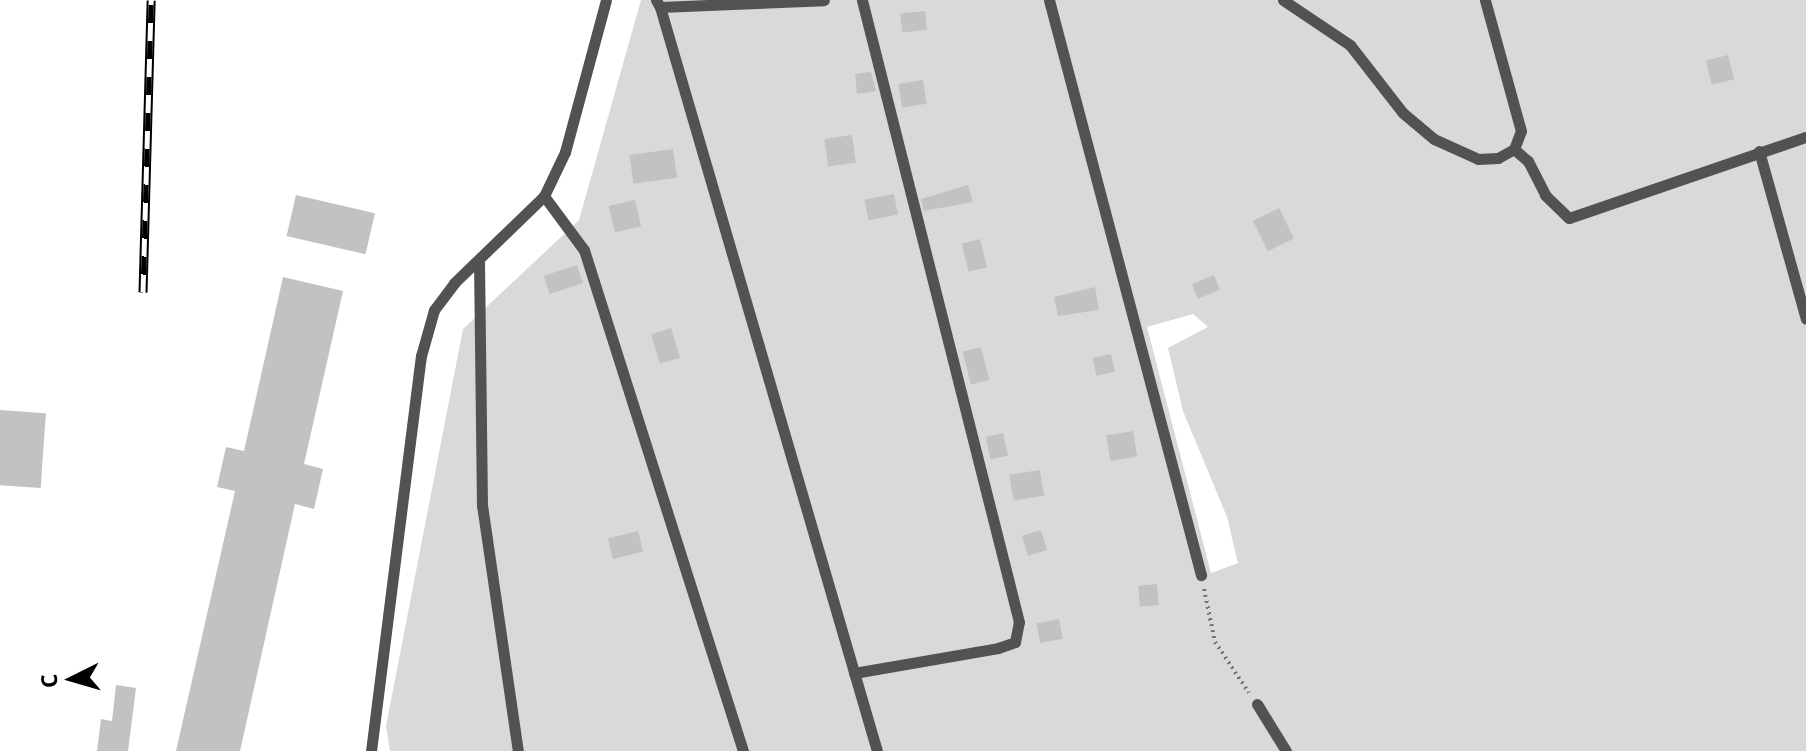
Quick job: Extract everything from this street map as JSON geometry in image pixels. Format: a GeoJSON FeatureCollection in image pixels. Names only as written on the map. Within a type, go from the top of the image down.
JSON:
{"type":"FeatureCollection","features":[{"type":"Feature","properties":{"kind":"lane"},"geometry":{"type":"LineString","coordinates":[[371,751],[421,356],[434,310],[544,196],[565,152],[606,0]]}},
{"type":"Feature","properties":{"kind":"lane"},"geometry":{"type":"LineString","coordinates":[[824,0],[658,3],[877,751]]}},
{"type":"Feature","properties":{"kind":"lane"},"geometry":{"type":"LineString","coordinates":[[854,673],[998,648],[1015,642],[1019,622],[862,0]]}},
{"type":"Feature","properties":{"kind":"lane"},"geometry":{"type":"LineString","coordinates":[[1049,0],[1201,575]]}},
{"type":"Feature","properties":{"kind":"lane"},"geometry":{"type":"LineString","coordinates":[[1283,0],[1350,45],[1403,113],[1434,139],[1478,159],[1498,158],[1514,149],[1521,131],[1520,111],[1485,0]]}},
{"type":"Feature","properties":{"kind":"lane"},"geometry":{"type":"LineString","coordinates":[[1514,149],[1528,161],[1545,195],[1569,218],[1806,137]]}},
{"type":"Feature","properties":{"kind":"lane"},"geometry":{"type":"LineString","coordinates":[[1759,151],[1806,319]]}},
{"type":"Feature","properties":{"kind":"lane"},"geometry":{"type":"LineString","coordinates":[[544,196],[584,250],[743,751]]}},
{"type":"Feature","properties":{"kind":"lane"},"geometry":{"type":"LineString","coordinates":[[479,261],[482,505],[518,751]]}},
{"type":"Feature","properties":{"kind":"lane"},"geometry":{"type":"LineString","coordinates":[[1257,704],[1286,751]]}},
{"type":"Feature","properties":{"kind":"path"},"geometry":{"type":"LineString","coordinates":[[1201,575],[1215,642],[1257,704]]}},
{"type":"Feature","properties":{"kind":"shaded area"},"geometry":{"type":"Polygon","coordinates":[[[641,0],[1806,0],[1806,751],[390,751],[386,726],[463,329],[579,220],[641,0]],[[1193,314],[1147,327],[1211,573],[1238,563],[1227,517],[1183,411],[1168,348],[1208,327],[1193,314]]]}},
{"type":"Feature","properties":{"kind":"building"},"geometry":{"type":"Polygon","coordinates":[[[925,11],[927,30],[902,33],[900,14],[925,11]]]}},
{"type":"Feature","properties":{"kind":"building"},"geometry":{"type":"Polygon","coordinates":[[[1728,55],[1734,79],[1712,85],[1706,61],[1728,55]]]}},
{"type":"Feature","properties":{"kind":"building"},"geometry":{"type":"Polygon","coordinates":[[[871,72],[876,91],[857,94],[855,74],[871,72]]]}},
{"type":"Feature","properties":{"kind":"building"},"geometry":{"type":"Polygon","coordinates":[[[923,80],[927,104],[902,108],[898,84],[923,80]]]}},
{"type":"Feature","properties":{"kind":"building"},"geometry":{"type":"Polygon","coordinates":[[[852,135],[856,163],[828,167],[824,139],[852,135]]]}},
{"type":"Feature","properties":{"kind":"building"},"geometry":{"type":"Polygon","coordinates":[[[673,149],[677,178],[633,184],[629,155],[673,149]]]}},
{"type":"Feature","properties":{"kind":"building"},"geometry":{"type":"Polygon","coordinates":[[[968,185],[973,202],[924,211],[921,199],[968,185]]]}},
{"type":"Feature","properties":{"kind":"building"},"geometry":{"type":"Polygon","coordinates":[[[894,194],[898,215],[869,220],[865,200],[894,194]]]}},
{"type":"Feature","properties":{"kind":"building"},"geometry":{"type":"Polygon","coordinates":[[[296,195],[375,213],[365,254],[287,236],[296,195]]]}},
{"type":"Feature","properties":{"kind":"building"},"geometry":{"type":"Polygon","coordinates":[[[635,200],[641,226],[615,232],[609,206],[635,200]]]}},
{"type":"Feature","properties":{"kind":"building"},"geometry":{"type":"Polygon","coordinates":[[[1279,208],[1294,239],[1268,251],[1253,221],[1279,208]]]}},
{"type":"Feature","properties":{"kind":"building"},"geometry":{"type":"Polygon","coordinates":[[[980,239],[987,267],[969,272],[962,244],[980,239]]]}},
{"type":"Feature","properties":{"kind":"building"},"geometry":{"type":"Polygon","coordinates":[[[577,265],[583,283],[550,294],[544,276],[577,265]]]}},
{"type":"Feature","properties":{"kind":"building"},"geometry":{"type":"Polygon","coordinates":[[[1214,275],[1220,290],[1198,299],[1192,284],[1214,275]]]}},
{"type":"Feature","properties":{"kind":"building"},"geometry":{"type":"Polygon","coordinates":[[[283,277],[343,291],[304,464],[323,469],[314,509],[295,504],[240,751],[176,751],[235,491],[217,487],[226,447],[244,451],[283,277]]]}},
{"type":"Feature","properties":{"kind":"building"},"geometry":{"type":"Polygon","coordinates":[[[1095,287],[1099,310],[1058,316],[1054,297],[1095,287]]]}},
{"type":"Feature","properties":{"kind":"building"},"geometry":{"type":"Polygon","coordinates":[[[671,328],[680,358],[660,364],[651,334],[671,328]]]}},
{"type":"Feature","properties":{"kind":"building"},"geometry":{"type":"Polygon","coordinates":[[[981,347],[989,380],[971,385],[963,352],[981,347]]]}},
{"type":"Feature","properties":{"kind":"building"},"geometry":{"type":"Polygon","coordinates":[[[1111,354],[1115,372],[1097,376],[1092,358],[1111,354]]]}},
{"type":"Feature","properties":{"kind":"building"},"geometry":{"type":"Polygon","coordinates":[[[0,410],[46,413],[41,488],[0,485],[0,410]]]}},
{"type":"Feature","properties":{"kind":"building"},"geometry":{"type":"Polygon","coordinates":[[[1133,431],[1137,457],[1110,461],[1106,435],[1133,431]]]}},
{"type":"Feature","properties":{"kind":"building"},"geometry":{"type":"Polygon","coordinates":[[[1003,433],[1008,455],[991,459],[985,437],[1003,433]]]}},
{"type":"Feature","properties":{"kind":"building"},"geometry":{"type":"Polygon","coordinates":[[[1040,470],[1044,496],[1013,501],[1009,475],[1040,470]]]}},
{"type":"Feature","properties":{"kind":"building"},"geometry":{"type":"Polygon","coordinates":[[[1041,530],[1047,550],[1028,556],[1022,536],[1041,530]]]}},
{"type":"Feature","properties":{"kind":"building"},"geometry":{"type":"Polygon","coordinates":[[[638,531],[643,551],[613,559],[608,538],[638,531]]]}},
{"type":"Feature","properties":{"kind":"building"},"geometry":{"type":"Polygon","coordinates":[[[1157,584],[1159,605],[1140,607],[1138,586],[1157,584]]]}},
{"type":"Feature","properties":{"kind":"building"},"geometry":{"type":"Polygon","coordinates":[[[1059,619],[1063,639],[1040,643],[1036,623],[1059,619]]]}},
{"type":"Feature","properties":{"kind":"building"},"geometry":{"type":"Polygon","coordinates":[[[116,685],[136,688],[128,751],[97,751],[101,719],[112,721],[116,685]]]}},
{"type":"Feature","properties":{"kind":"railway"},"geometry":{"type":"LineString","coordinates":[[143,292],[151,0]]}}]}
